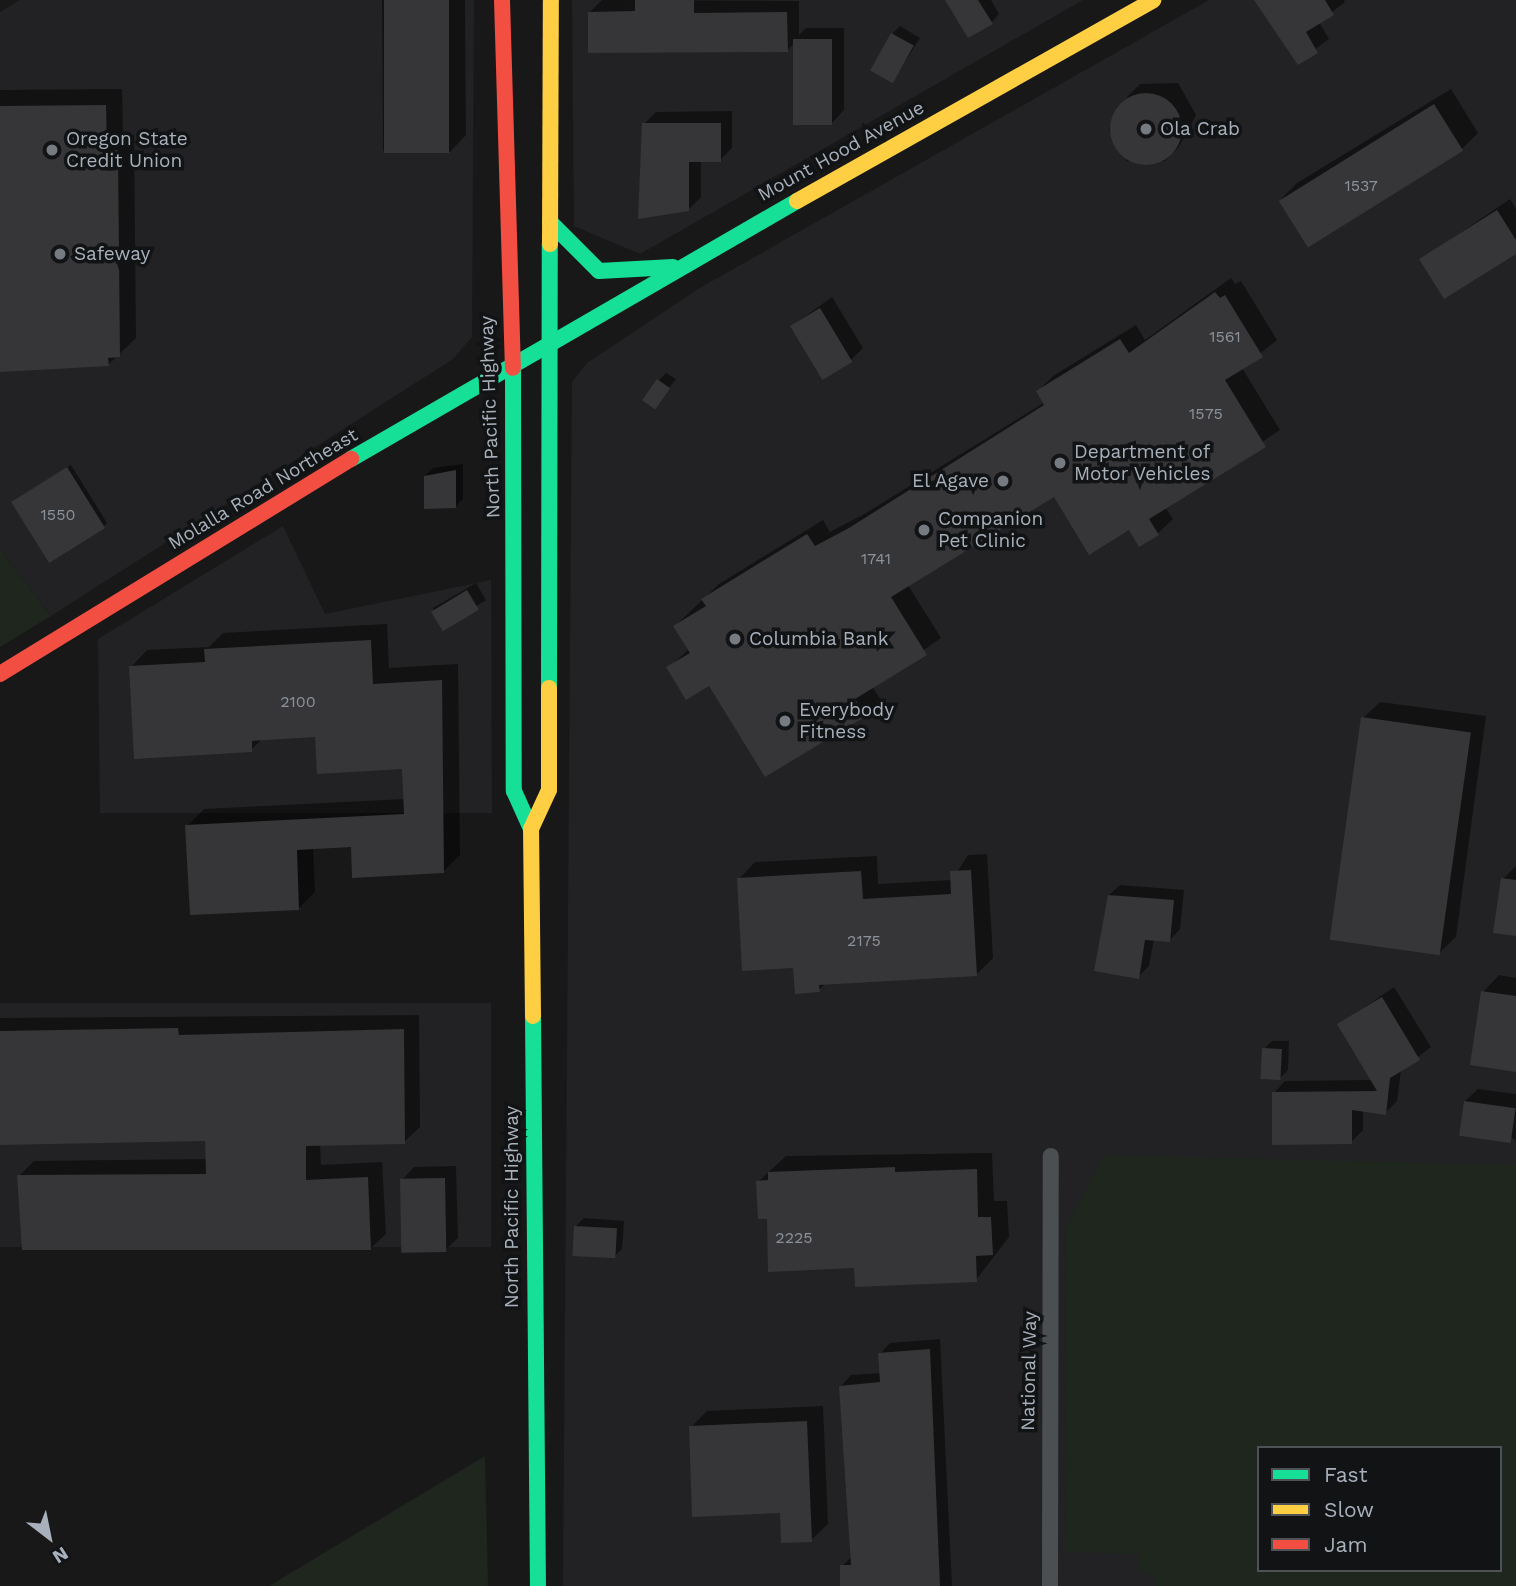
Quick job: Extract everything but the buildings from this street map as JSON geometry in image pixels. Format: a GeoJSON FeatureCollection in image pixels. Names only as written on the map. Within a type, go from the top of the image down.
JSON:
{"type":"FeatureCollection","features":[{"type":"Feature","properties":{"kind":"main road","name":"North Pacific Highway"},"geometry":{"type":"LineString","coordinates":[[502,0],[510,364],[514,791],[531,829],[538,1586]]}},
{"type":"Feature","properties":{"kind":"main road","name":"North Pacific Highway"},"geometry":{"type":"LineString","coordinates":[[531,829],[549,790],[551,0]]}},
{"type":"Feature","properties":{"kind":"main road","name":"Mount Hood Avenue"},"geometry":{"type":"LineString","coordinates":[[551,342],[1153,0]]}},
{"type":"Feature","properties":{"kind":"main road"},"geometry":{"type":"LineString","coordinates":[[550,222],[599,271],[684,266]]}},
{"type":"Feature","properties":{"kind":"main road","name":"Molalla Road Northeast"},"geometry":{"type":"LineString","coordinates":[[0,674],[510,364],[551,342]]}},
{"type":"Feature","properties":{"kind":"main road"},"geometry":{"type":"LineString","coordinates":[[513,691],[549,689]]}},
{"type":"Feature","properties":{"kind":"street","name":"National Way"},"geometry":{"type":"LineString","coordinates":[[1050,1586],[1051,1156]]}},
{"type":"Feature","properties":{"kind":"shaded area"},"geometry":{"type":"Polygon","coordinates":[[[20,0],[474,0],[472,337],[453,359],[51,616],[0,549],[0,12],[20,0]]]}},
{"type":"Feature","properties":{"kind":"shaded area"},"geometry":{"type":"Polygon","coordinates":[[[572,0],[1083,0],[640,254],[574,226],[572,0]]]}},
{"type":"Feature","properties":{"kind":"shaded area"},"geometry":{"type":"Polygon","coordinates":[[[1209,0],[1516,0],[1516,1586],[563,1586],[572,382],[587,363],[698,289],[1209,0]]]}},
{"type":"Feature","properties":{"kind":"shaded area"},"geometry":{"type":"Polygon","coordinates":[[[283,526],[325,614],[491,580],[492,813],[100,813],[98,639],[283,526]]]}},
{"type":"Feature","properties":{"kind":"shaded area"},"geometry":{"type":"Polygon","coordinates":[[[0,549],[51,616],[0,647],[0,549]]]}},
{"type":"Feature","properties":{"kind":"shaded area"},"geometry":{"type":"Polygon","coordinates":[[[0,1003],[491,1003],[491,1247],[0,1247],[0,1003]]]}},
{"type":"Feature","properties":{"kind":"shaded area"},"geometry":{"type":"Polygon","coordinates":[[[1104,1155],[1516,1165],[1516,1586],[1156,1586],[1156,1574],[1139,1573],[1140,1554],[1065,1552],[1066,1226],[1104,1155]]]}},
{"type":"Feature","properties":{"kind":"shaded area"},"geometry":{"type":"Polygon","coordinates":[[[485,1456],[488,1586],[269,1586],[485,1456]]]}},
{"type":"Feature","properties":{"kind":"traffic: fast"},"geometry":{"type":"LineString","coordinates":[[351,459],[797,201]]}},
{"type":"Feature","properties":{"kind":"traffic: fast"},"geometry":{"type":"LineString","coordinates":[[550,222],[599,271],[673,267]]}},
{"type":"Feature","properties":{"kind":"traffic: fast"},"geometry":{"type":"LineString","coordinates":[[549,688],[550,244]]}},
{"type":"Feature","properties":{"kind":"traffic: fast"},"geometry":{"type":"LineString","coordinates":[[513,368],[514,791],[531,829]]}},
{"type":"Feature","properties":{"kind":"traffic: fast"},"geometry":{"type":"LineString","coordinates":[[533,1016],[538,1586]]}},
{"type":"Feature","properties":{"kind":"traffic: slow"},"geometry":{"type":"LineString","coordinates":[[550,244],[551,0]]}},
{"type":"Feature","properties":{"kind":"traffic: slow"},"geometry":{"type":"LineString","coordinates":[[797,201],[1153,0]]}},
{"type":"Feature","properties":{"kind":"traffic: slow"},"geometry":{"type":"LineString","coordinates":[[533,1016],[531,829],[549,790],[549,688]]}},
{"type":"Feature","properties":{"kind":"traffic: jam"},"geometry":{"type":"LineString","coordinates":[[502,0],[513,368]]}},
{"type":"Feature","properties":{"kind":"traffic: jam"},"geometry":{"type":"LineString","coordinates":[[0,674],[351,459]]}},
{"type":"Feature","properties":{"kind":"place","name":"Ola Crab"},"geometry":{"type":"Point","coordinates":[1146,129]}},
{"type":"Feature","properties":{"kind":"place","name":"Oregon State Credit Union"},"geometry":{"type":"Point","coordinates":[52,150]}},
{"type":"Feature","properties":{"kind":"place","name":"Safeway"},"geometry":{"type":"Point","coordinates":[60,254]}},
{"type":"Feature","properties":{"kind":"place","name":"Department of Motor Vehicles"},"geometry":{"type":"Point","coordinates":[1060,463]}},
{"type":"Feature","properties":{"kind":"place","name":"El Agave"},"geometry":{"type":"Point","coordinates":[1003,481]}},
{"type":"Feature","properties":{"kind":"place","name":"Companion Pet Clinic"},"geometry":{"type":"Point","coordinates":[924,530]}},
{"type":"Feature","properties":{"kind":"place","name":"Columbia Bank"},"geometry":{"type":"Point","coordinates":[735,639]}},
{"type":"Feature","properties":{"kind":"place","name":"Everybody Fitness"},"geometry":{"type":"Point","coordinates":[785,721]}}]}
